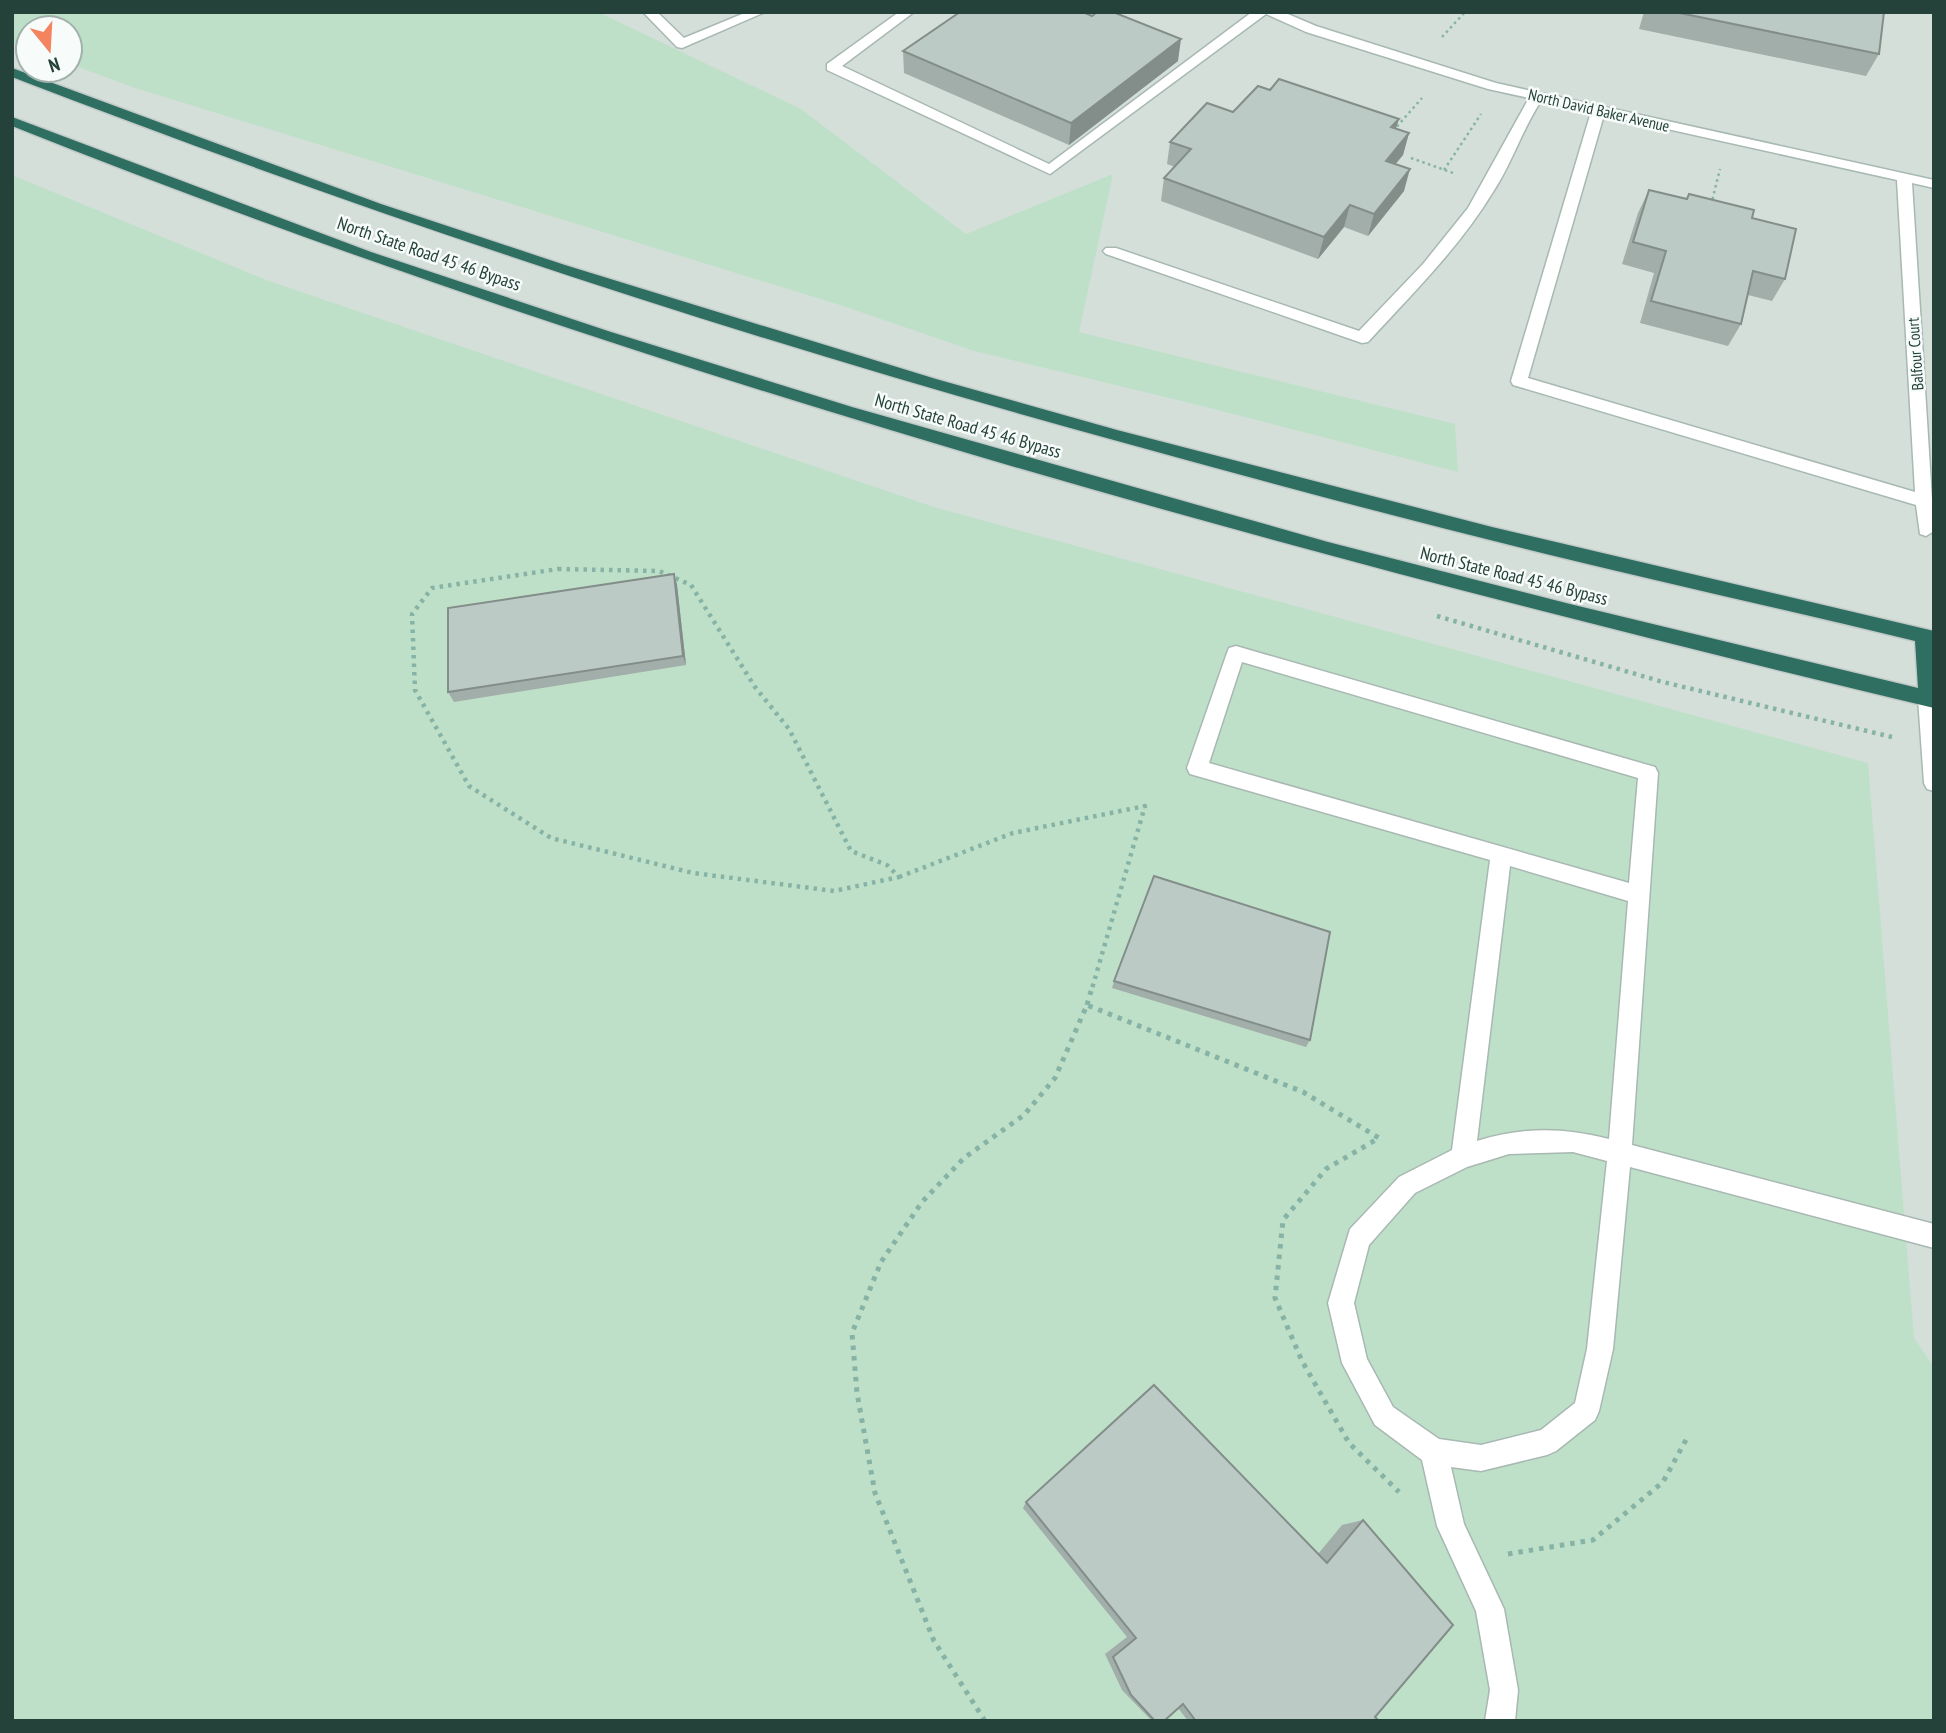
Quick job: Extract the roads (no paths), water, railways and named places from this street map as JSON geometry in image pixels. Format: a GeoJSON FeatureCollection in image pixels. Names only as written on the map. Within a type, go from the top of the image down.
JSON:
{"type":"FeatureCollection","features":[{"type":"Feature","properties":{"kind":"highway","name":"North State Road 45 46 Bypass"},"geometry":{"type":"LineString","coordinates":[[12,72],[199,144],[418,222],[811,348],[1322,490],[1603,561],[1929,637]]}},
{"type":"Feature","properties":{"kind":"highway","name":"North State Road 45 46 Bypass"},"geometry":{"type":"LineString","coordinates":[[12,121],[337,245],[585,329],[798,397],[1346,554],[1931,699]]}},
{"type":"Feature","properties":{"kind":"highway"},"geometry":{"type":"LineString","coordinates":[[1929,637],[1931,699]]}},
{"type":"Feature","properties":{"kind":"street"},"geometry":{"type":"LineString","coordinates":[[649,12],[682,44],[759,12]]}},
{"type":"Feature","properties":{"kind":"street"},"geometry":{"type":"LineString","coordinates":[[908,12],[832,67],[1050,170],[1261,12]]}},
{"type":"Feature","properties":{"kind":"street","name":"North David Baker Avenue"},"geometry":{"type":"LineString","coordinates":[[1272,12],[1311,29],[1493,86],[1934,184]]}},
{"type":"Feature","properties":{"kind":"street"},"geometry":{"type":"LineString","coordinates":[[1111,251],[1362,338],[1426,268],[1490,185],[1524,114],[1536,96]]}},
{"type":"Feature","properties":{"kind":"street"},"geometry":{"type":"LineString","coordinates":[[1599,110],[1519,381],[1925,501]]}},
{"type":"Feature","properties":{"kind":"street","name":"Balfour Court"},"geometry":{"type":"LineString","coordinates":[[1904,178],[1926,530]]}},
{"type":"Feature","properties":{"kind":"street"},"geometry":{"type":"LineString","coordinates":[[1639,895],[1197,768],[1236,653],[1648,773],[1620,1153],[1600,1349],[1586,1411],[1547,1442],[1481,1458],[1434,1452],[1384,1416],[1355,1363],[1341,1303],[1359,1238],[1407,1185],[1463,1157],[1509,1143],[1573,1141],[1620,1153],[1934,1236]]}},
{"type":"Feature","properties":{"kind":"street"},"geometry":{"type":"LineString","coordinates":[[1931,699],[1934,783]]}},
{"type":"Feature","properties":{"kind":"street"},"geometry":{"type":"LineString","coordinates":[[1463,1157],[1501,854]]}},
{"type":"Feature","properties":{"kind":"street"},"geometry":{"type":"LineString","coordinates":[[1434,1452],[1451,1526],[1490,1609],[1504,1690],[1500,1721]]}}]}
